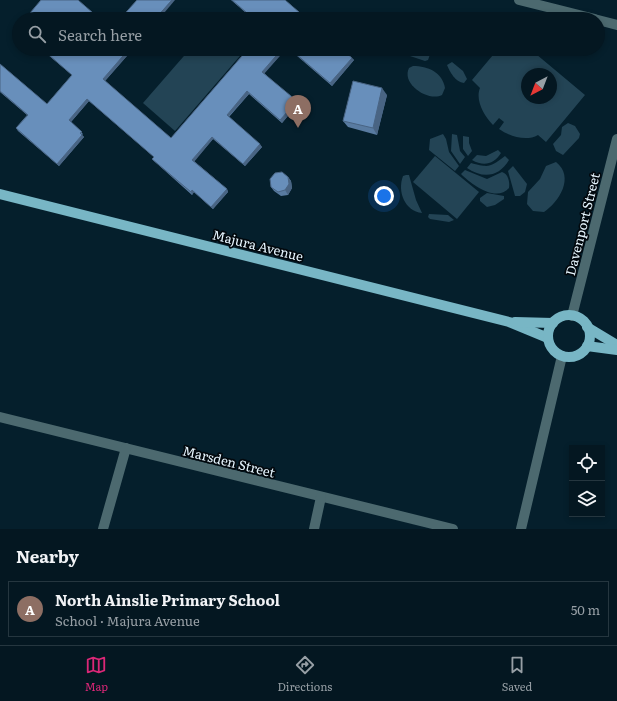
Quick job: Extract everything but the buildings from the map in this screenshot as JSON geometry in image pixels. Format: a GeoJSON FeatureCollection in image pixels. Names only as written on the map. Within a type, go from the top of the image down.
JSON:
{"type":"FeatureCollection","features":[{"type":"Feature","properties":{"kind":"main road","name":"Majura Avenue"},"geometry":{"type":"LineString","coordinates":[[0,194],[510,322],[548,338]]}},
{"type":"Feature","properties":{"kind":"main road"},"geometry":{"type":"LineString","coordinates":[[562,316],[572,316],[581,319],[587,327],[589,333],[587,346],[579,354],[562,356],[553,349],[548,338],[550,327],[553,323],[562,316]]}},
{"type":"Feature","properties":{"kind":"main road","name":"Majura Avenue"},"geometry":{"type":"LineString","coordinates":[[510,322],[553,323]]}},
{"type":"Feature","properties":{"kind":"main road"},"geometry":{"type":"LineString","coordinates":[[587,327],[617,345]]}},
{"type":"Feature","properties":{"kind":"main road"},"geometry":{"type":"LineString","coordinates":[[587,346],[617,350]]}},
{"type":"Feature","properties":{"kind":"street"},"geometry":{"type":"LineString","coordinates":[[519,0],[567,12]]}},
{"type":"Feature","properties":{"kind":"street"},"geometry":{"type":"LineString","coordinates":[[605,21],[617,24]]}},
{"type":"Feature","properties":{"kind":"street","name":"Davenport Street"},"geometry":{"type":"LineString","coordinates":[[572,316],[617,139]]}},
{"type":"Feature","properties":{"kind":"street"},"geometry":{"type":"LineString","coordinates":[[522,529],[562,356]]}},
{"type":"Feature","properties":{"kind":"street","name":"Marsden Street"},"geometry":{"type":"LineString","coordinates":[[0,417],[453,529]]}},
{"type":"Feature","properties":{"kind":"street"},"geometry":{"type":"LineString","coordinates":[[103,529],[126,448]]}},
{"type":"Feature","properties":{"kind":"street"},"geometry":{"type":"LineString","coordinates":[[314,529],[321,497]]}},
{"type":"Feature","properties":{"kind":"shaded area"},"geometry":{"type":"Polygon","coordinates":[[[184,56],[240,56],[175,131],[143,103],[184,56]]]}},
{"type":"Feature","properties":{"kind":"shaded area"},"geometry":{"type":"Polygon","coordinates":[[[410,56],[429,56],[428,60],[425,61],[410,56]]]}},
{"type":"Feature","properties":{"kind":"shaded area"},"geometry":{"type":"Polygon","coordinates":[[[492,56],[538,56],[553,68],[521,68],[521,104],[557,104],[557,72],[585,95],[546,142],[538,135],[523,138],[503,132],[499,129],[504,122],[499,118],[493,125],[481,108],[479,93],[480,88],[472,80],[492,56]]]}},
{"type":"Feature","properties":{"kind":"shaded area"},"geometry":{"type":"Polygon","coordinates":[[[452,62],[463,71],[467,79],[464,83],[455,79],[450,71],[447,65],[452,62]]]}},
{"type":"Feature","properties":{"kind":"shaded area"},"geometry":{"type":"Polygon","coordinates":[[[413,66],[424,67],[438,74],[445,88],[442,95],[436,97],[423,94],[412,85],[408,74],[409,68],[413,66]]]}},
{"type":"Feature","properties":{"kind":"shaded area"},"geometry":{"type":"Polygon","coordinates":[[[568,123],[575,126],[580,134],[579,138],[563,155],[556,151],[553,144],[561,135],[562,127],[568,123]]]}},
{"type":"Feature","properties":{"kind":"shaded area"},"geometry":{"type":"Polygon","coordinates":[[[443,134],[446,139],[449,152],[459,166],[455,171],[429,150],[430,139],[443,134]]]}},
{"type":"Feature","properties":{"kind":"shaded area"},"geometry":{"type":"Polygon","coordinates":[[[452,134],[457,135],[460,151],[465,157],[460,164],[451,151],[452,134]]]}},
{"type":"Feature","properties":{"kind":"shaded area"},"geometry":{"type":"Polygon","coordinates":[[[463,136],[469,137],[469,143],[472,151],[468,156],[463,149],[463,136]]]}},
{"type":"Feature","properties":{"kind":"shaded area"},"geometry":{"type":"Polygon","coordinates":[[[498,150],[501,153],[492,162],[485,164],[472,160],[477,155],[486,156],[498,150]]]}},
{"type":"Feature","properties":{"kind":"shaded area"},"geometry":{"type":"Polygon","coordinates":[[[435,156],[479,192],[457,219],[413,182],[435,156]]]}},
{"type":"Feature","properties":{"kind":"shaded area"},"geometry":{"type":"Polygon","coordinates":[[[505,156],[509,160],[505,166],[496,173],[485,175],[479,174],[467,168],[471,163],[482,166],[490,166],[505,156]]]}},
{"type":"Feature","properties":{"kind":"shaded area"},"geometry":{"type":"Polygon","coordinates":[[[556,162],[562,168],[564,175],[565,182],[563,189],[550,208],[544,212],[533,211],[527,204],[528,192],[540,179],[546,166],[556,162]]]}},
{"type":"Feature","properties":{"kind":"shaded area"},"geometry":{"type":"Polygon","coordinates":[[[513,166],[527,184],[525,192],[520,196],[515,196],[508,171],[513,166]]]}},
{"type":"Feature","properties":{"kind":"shaded area"},"geometry":{"type":"Polygon","coordinates":[[[465,170],[487,179],[502,172],[506,174],[508,178],[509,188],[504,192],[497,194],[491,193],[471,183],[461,174],[465,170]]]}},
{"type":"Feature","properties":{"kind":"shaded area"},"geometry":{"type":"Polygon","coordinates":[[[409,175],[416,200],[422,213],[411,209],[404,200],[401,182],[403,176],[409,175]]]}},
{"type":"Feature","properties":{"kind":"shaded area"},"geometry":{"type":"Polygon","coordinates":[[[487,193],[504,196],[504,199],[495,205],[487,207],[480,201],[480,198],[487,193]]]}},
{"type":"Feature","properties":{"kind":"shaded area"},"geometry":{"type":"Polygon","coordinates":[[[429,214],[448,215],[454,220],[449,222],[430,219],[428,217],[429,214]]]}},
{"type":"Feature","properties":{"kind":"place","name":"North Ainslie Primary School"},"geometry":{"type":"Point","coordinates":[298,128]}}]}
